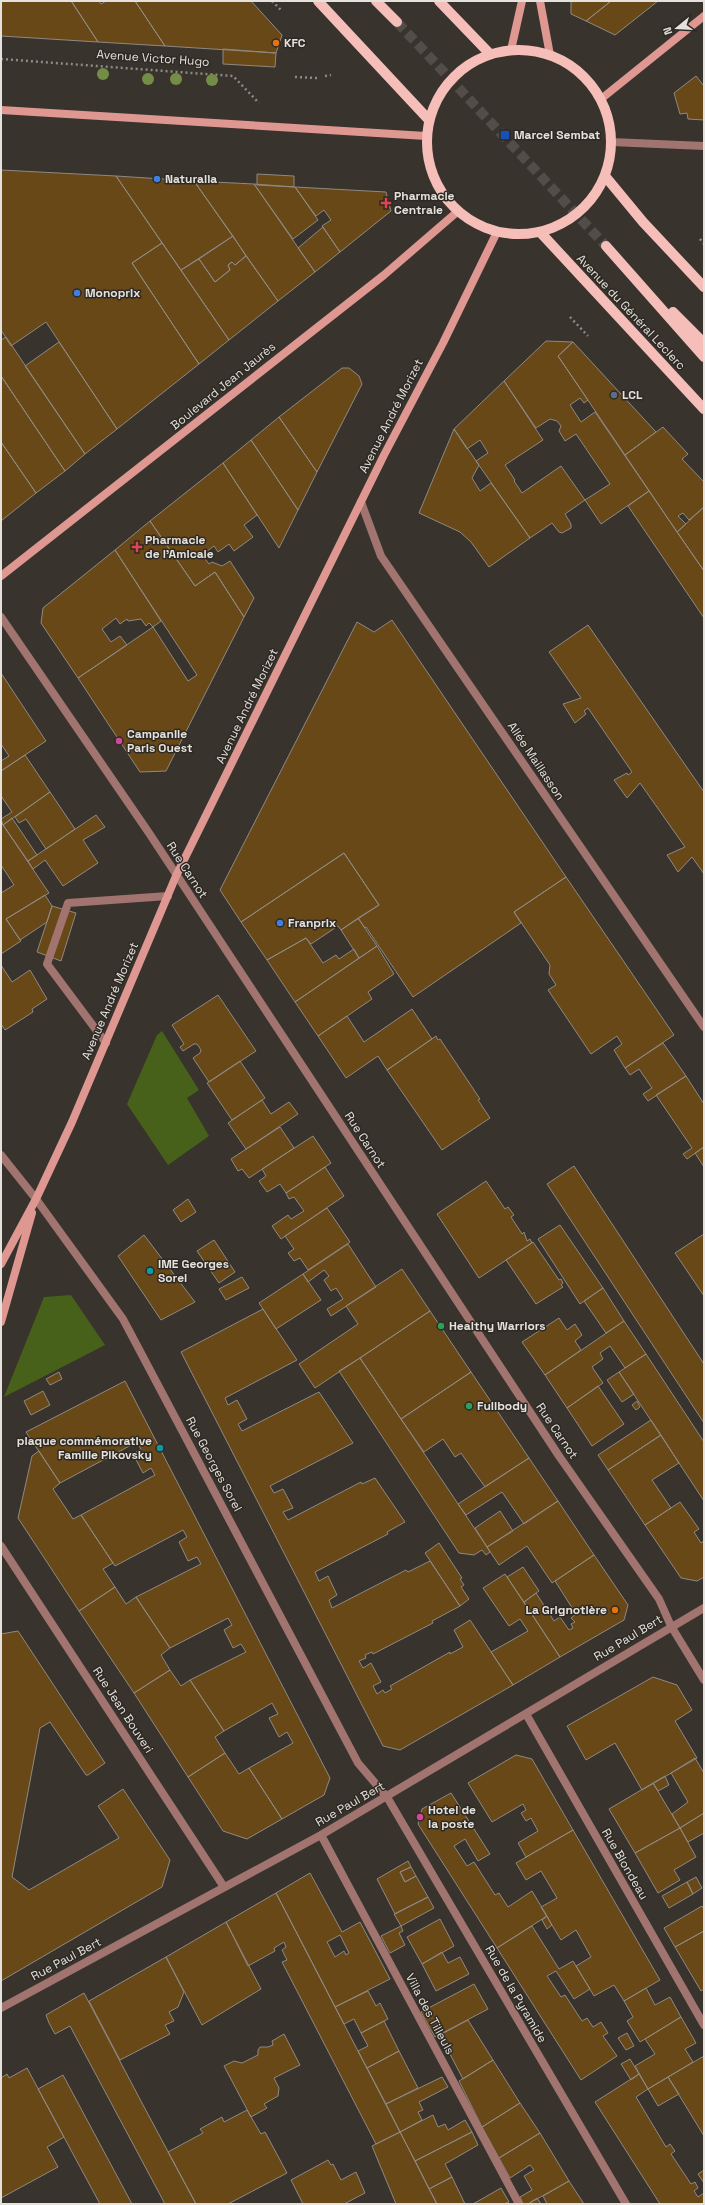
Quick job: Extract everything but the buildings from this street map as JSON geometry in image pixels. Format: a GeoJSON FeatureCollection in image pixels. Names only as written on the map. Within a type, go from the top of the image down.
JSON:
{"type":"FeatureCollection","features":[{"type":"Feature","properties":{"kind":"main road"},"geometry":{"type":"LineString","coordinates":[[318,1],[429,120]]}},
{"type":"Feature","properties":{"kind":"main road"},"geometry":{"type":"LineString","coordinates":[[440,1],[490,54]]}},
{"type":"Feature","properties":{"kind":"main road"},"geometry":{"type":"LineString","coordinates":[[511,50],[522,1]]}},
{"type":"Feature","properties":{"kind":"main road"},"geometry":{"type":"LineString","coordinates":[[540,1],[550,54]]}},
{"type":"Feature","properties":{"kind":"main road"},"geometry":{"type":"LineString","coordinates":[[601,99],[704,16]]}},
{"type":"Feature","properties":{"kind":"main road"},"geometry":{"type":"LineString","coordinates":[[511,50],[531,50],[550,54],[570,65],[588,80],[601,99],[607,115],[611,142],[605,176],[594,196],[580,212],[561,225],[540,232],[519,235],[497,232],[476,224],[457,212],[443,196],[433,177],[427,157],[426,136],[429,120],[437,98],[451,79],[469,64],[490,54],[511,50]]}},
{"type":"Feature","properties":{"kind":"main road"},"geometry":{"type":"LineString","coordinates":[[1,110],[426,136]]}},
{"type":"Feature","properties":{"kind":"main road"},"geometry":{"type":"LineString","coordinates":[[605,176],[643,222],[704,287]]}},
{"type":"Feature","properties":{"kind":"main road","name":"Boulevard Jean Jaurès"},"geometry":{"type":"LineString","coordinates":[[1,576],[384,274],[457,212]]}},
{"type":"Feature","properties":{"kind":"main road","name":"Avenue André Morizet"},"geometry":{"type":"LineString","coordinates":[[1,1264],[36,1199],[106,1043],[176,876],[361,502],[443,343],[497,232]]}},
{"type":"Feature","properties":{"kind":"main road","name":"Avenue du Général Leclerc"},"geometry":{"type":"LineString","coordinates":[[540,232],[704,409]]}},
{"type":"Feature","properties":{"kind":"main road","name":"Avenue du Général Leclerc"},"geometry":{"type":"LineString","coordinates":[[704,343],[606,246],[704,357]]}},
{"type":"Feature","properties":{"kind":"main road","name":"Avenue André Morizet"},"geometry":{"type":"LineString","coordinates":[[1,1322],[36,1199]]}},
{"type":"Feature","properties":{"kind":"street"},"geometry":{"type":"LineString","coordinates":[[611,142],[704,146]]}},
{"type":"Feature","properties":{"kind":"street","name":"Allée Maillasson"},"geometry":{"type":"LineString","coordinates":[[361,502],[381,556],[704,1026]]}},
{"type":"Feature","properties":{"kind":"street","name":"Rue Carnot"},"geometry":{"type":"LineString","coordinates":[[1,617],[149,833],[559,1456],[659,1599],[671,1626],[704,1680]]}},
{"type":"Feature","properties":{"kind":"street"},"geometry":{"type":"LineString","coordinates":[[106,1043],[47,964],[68,904],[168,896]]}},
{"type":"Feature","properties":{"kind":"street","name":"Rue Georges Sorel"},"geometry":{"type":"LineString","coordinates":[[1,1155],[36,1199],[123,1319],[358,1763],[387,1797]]}},
{"type":"Feature","properties":{"kind":"street","name":"Rue Jean Bouveri"},"geometry":{"type":"LineString","coordinates":[[1,1546],[224,1887]]}},
{"type":"Feature","properties":{"kind":"street","name":"Rue Paul Bert"},"geometry":{"type":"LineString","coordinates":[[1,2008],[321,1835],[526,1714],[671,1626],[704,1608]]}},
{"type":"Feature","properties":{"kind":"street","name":"Rue Blondeau"},"geometry":{"type":"LineString","coordinates":[[526,1714],[704,2026]]}},
{"type":"Feature","properties":{"kind":"street","name":"Rue de la Pyramide"},"geometry":{"type":"LineString","coordinates":[[387,1797],[626,2204]]}},
{"type":"Feature","properties":{"kind":"street","name":"Villa des Tilleuls"},"geometry":{"type":"LineString","coordinates":[[321,1835],[519,2204]]}},
{"type":"Feature","properties":{"kind":"path"},"geometry":{"type":"LineString","coordinates":[[272,1],[281,10]]}},
{"type":"Feature","properties":{"kind":"path","name":"Avenue Victor Hugo"},"geometry":{"type":"LineString","coordinates":[[1,59],[233,76],[281,127]]}},
{"type":"Feature","properties":{"kind":"path"},"geometry":{"type":"LineString","coordinates":[[325,76],[331,74]]}},
{"type":"Feature","properties":{"kind":"path"},"geometry":{"type":"LineString","coordinates":[[294,77],[317,78]]}},
{"type":"Feature","properties":{"kind":"path"},"geometry":{"type":"LineString","coordinates":[[700,239],[704,244]]}},
{"type":"Feature","properties":{"kind":"path"},"geometry":{"type":"LineString","coordinates":[[570,317],[588,336]]}},
{"type":"Feature","properties":{"kind":"green space"},"geometry":{"type":"Polygon","coordinates":[[[162,1031],[199,1090],[187,1098],[209,1136],[168,1165],[127,1104],[157,1035],[162,1031]]]}},
{"type":"Feature","properties":{"kind":"green space"},"geometry":{"type":"Polygon","coordinates":[[[71,1295],[105,1345],[4,1397],[44,1297],[71,1295]]]}},
{"type":"Feature","properties":{"kind":"tunnel"},"geometry":{"type":"LineString","coordinates":[[397,22],[606,246]]}},
{"type":"Feature","properties":{"kind":"place","name":"KFC"},"geometry":{"type":"Point","coordinates":[276,43]}},
{"type":"Feature","properties":{"kind":"place","name":"Marcel Sembat"},"geometry":{"type":"Point","coordinates":[505,135]}},
{"type":"Feature","properties":{"kind":"place","name":"Naturalia"},"geometry":{"type":"Point","coordinates":[157,179]}},
{"type":"Feature","properties":{"kind":"place","name":"Pharmacie Centrale"},"geometry":{"type":"Point","coordinates":[386,203]}},
{"type":"Feature","properties":{"kind":"place","name":"Monoprix"},"geometry":{"type":"Point","coordinates":[77,293]}},
{"type":"Feature","properties":{"kind":"place","name":"LCL"},"geometry":{"type":"Point","coordinates":[614,395]}},
{"type":"Feature","properties":{"kind":"place","name":"Pharmacie de l'Amicale"},"geometry":{"type":"Point","coordinates":[137,547]}},
{"type":"Feature","properties":{"kind":"place","name":"Campanile Paris Ouest"},"geometry":{"type":"Point","coordinates":[119,741]}},
{"type":"Feature","properties":{"kind":"place","name":"Franprix"},"geometry":{"type":"Point","coordinates":[280,923]}},
{"type":"Feature","properties":{"kind":"place","name":"IME Georges Sorel"},"geometry":{"type":"Point","coordinates":[150,1271]}},
{"type":"Feature","properties":{"kind":"place","name":"Healthy Warriors"},"geometry":{"type":"Point","coordinates":[441,1326]}},
{"type":"Feature","properties":{"kind":"place","name":"Fullbody"},"geometry":{"type":"Point","coordinates":[469,1406]}},
{"type":"Feature","properties":{"kind":"place","name":"plaque commémorative Famille Pikovsky"},"geometry":{"type":"Point","coordinates":[160,1448]}},
{"type":"Feature","properties":{"kind":"place","name":"La Grignotière"},"geometry":{"type":"Point","coordinates":[615,1610]}},
{"type":"Feature","properties":{"kind":"place","name":"Hotel de la poste"},"geometry":{"type":"Point","coordinates":[420,1817]}}]}
